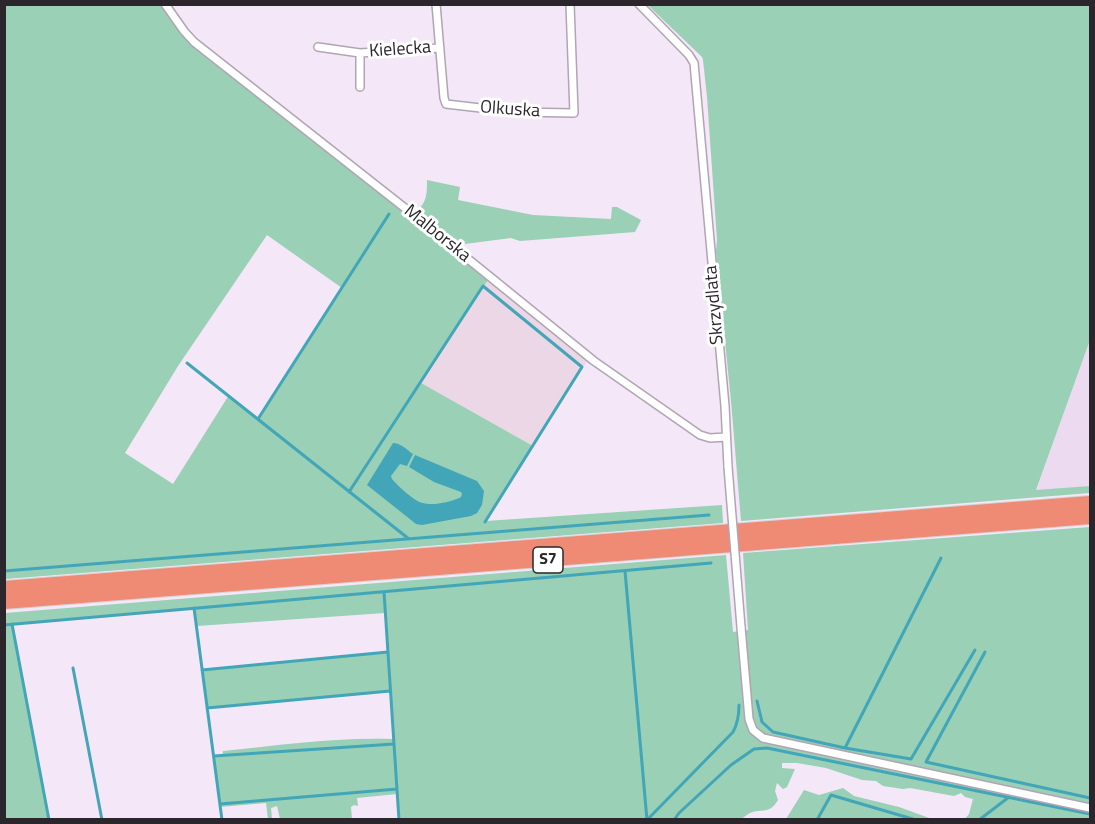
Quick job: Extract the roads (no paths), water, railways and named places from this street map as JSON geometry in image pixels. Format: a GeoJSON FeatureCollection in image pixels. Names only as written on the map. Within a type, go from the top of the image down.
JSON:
{"type":"FeatureCollection","features":[{"type":"Feature","properties":{"kind":"highway","name":"S7"},"geometry":{"type":"LineString","coordinates":[[4,588],[1090,503]]}},
{"type":"Feature","properties":{"kind":"highway","name":"S7"},"geometry":{"type":"LineString","coordinates":[[4,602],[1090,517]]}},
{"type":"Feature","properties":{"kind":"street","name":"Malborska"},"geometry":{"type":"LineString","coordinates":[[165,4],[194,42],[594,361],[700,435],[710,438],[726,437]]}},
{"type":"Feature","properties":{"kind":"street","name":"Kielecka"},"geometry":{"type":"LineString","coordinates":[[436,4],[446,104]]}},
{"type":"Feature","properties":{"kind":"street","name":"Olkuska"},"geometry":{"type":"LineString","coordinates":[[446,104],[515,112],[574,112],[570,4]]}},
{"type":"Feature","properties":{"kind":"street","name":"Skrzydlata"},"geometry":{"type":"LineString","coordinates":[[639,4],[694,63],[749,719],[753,730],[763,738],[1090,808]]}},
{"type":"Feature","properties":{"kind":"street","name":"Kielecka"},"geometry":{"type":"LineString","coordinates":[[318,47],[360,53],[440,48]]}},
{"type":"Feature","properties":{"kind":"street","name":"Kielecka"},"geometry":{"type":"LineString","coordinates":[[360,53],[360,87]]}},
{"type":"Feature","properties":{"kind":"water"},"geometry":{"type":"Polygon","coordinates":[[[393,443],[401,445],[413,454],[407,466],[400,464],[391,476],[406,493],[415,500],[427,504],[442,503],[461,497],[462,494],[434,482],[409,467],[415,455],[477,481],[484,491],[482,505],[477,513],[422,525],[416,524],[367,485],[393,443]]]}},
{"type":"Feature","properties":{"kind":"waterway"},"geometry":{"type":"LineString","coordinates":[[258,419],[389,214]]}},
{"type":"Feature","properties":{"kind":"waterway"},"geometry":{"type":"LineString","coordinates":[[349,492],[483,286],[582,367],[485,522]]}},
{"type":"Feature","properties":{"kind":"waterway"},"geometry":{"type":"LineString","coordinates":[[187,363],[409,539]]}},
{"type":"Feature","properties":{"kind":"waterway"},"geometry":{"type":"LineString","coordinates":[[4,571],[709,515]]}},
{"type":"Feature","properties":{"kind":"waterway"},"geometry":{"type":"LineString","coordinates":[[845,748],[941,558]]}},
{"type":"Feature","properties":{"kind":"waterway"},"geometry":{"type":"LineString","coordinates":[[4,625],[711,563]]}},
{"type":"Feature","properties":{"kind":"waterway"},"geometry":{"type":"LineString","coordinates":[[625,571],[647,820]]}},
{"type":"Feature","properties":{"kind":"waterway"},"geometry":{"type":"LineString","coordinates":[[384,592],[399,820]]}},
{"type":"Feature","properties":{"kind":"waterway"},"geometry":{"type":"LineString","coordinates":[[194,608],[222,820]]}},
{"type":"Feature","properties":{"kind":"waterway"},"geometry":{"type":"LineString","coordinates":[[12,624],[49,820]]}},
{"type":"Feature","properties":{"kind":"waterway"},"geometry":{"type":"LineString","coordinates":[[757,701],[762,722],[773,732],[845,748],[911,759],[975,650]]}},
{"type":"Feature","properties":{"kind":"waterway"},"geometry":{"type":"LineString","coordinates":[[202,670],[388,652]]}},
{"type":"Feature","properties":{"kind":"waterway"},"geometry":{"type":"LineString","coordinates":[[985,652],[926,762],[1090,798]]}},
{"type":"Feature","properties":{"kind":"waterway"},"geometry":{"type":"LineString","coordinates":[[73,668],[102,820]]}},
{"type":"Feature","properties":{"kind":"waterway"},"geometry":{"type":"LineString","coordinates":[[207,708],[390,691]]}},
{"type":"Feature","properties":{"kind":"waterway"},"geometry":{"type":"LineString","coordinates":[[647,820],[733,732],[738,719],[739,705]]}},
{"type":"Feature","properties":{"kind":"waterway"},"geometry":{"type":"LineString","coordinates":[[214,756],[394,744]]}},
{"type":"Feature","properties":{"kind":"waterway"},"geometry":{"type":"LineString","coordinates":[[674,820],[731,765],[754,749],[767,748],[1090,814]]}},
{"type":"Feature","properties":{"kind":"waterway"},"geometry":{"type":"LineString","coordinates":[[220,804],[397,789]]}},
{"type":"Feature","properties":{"kind":"waterway"},"geometry":{"type":"LineString","coordinates":[[817,820],[831,795],[916,820]]}},
{"type":"Feature","properties":{"kind":"waterway"},"geometry":{"type":"LineString","coordinates":[[979,820],[1009,797]]}}]}
